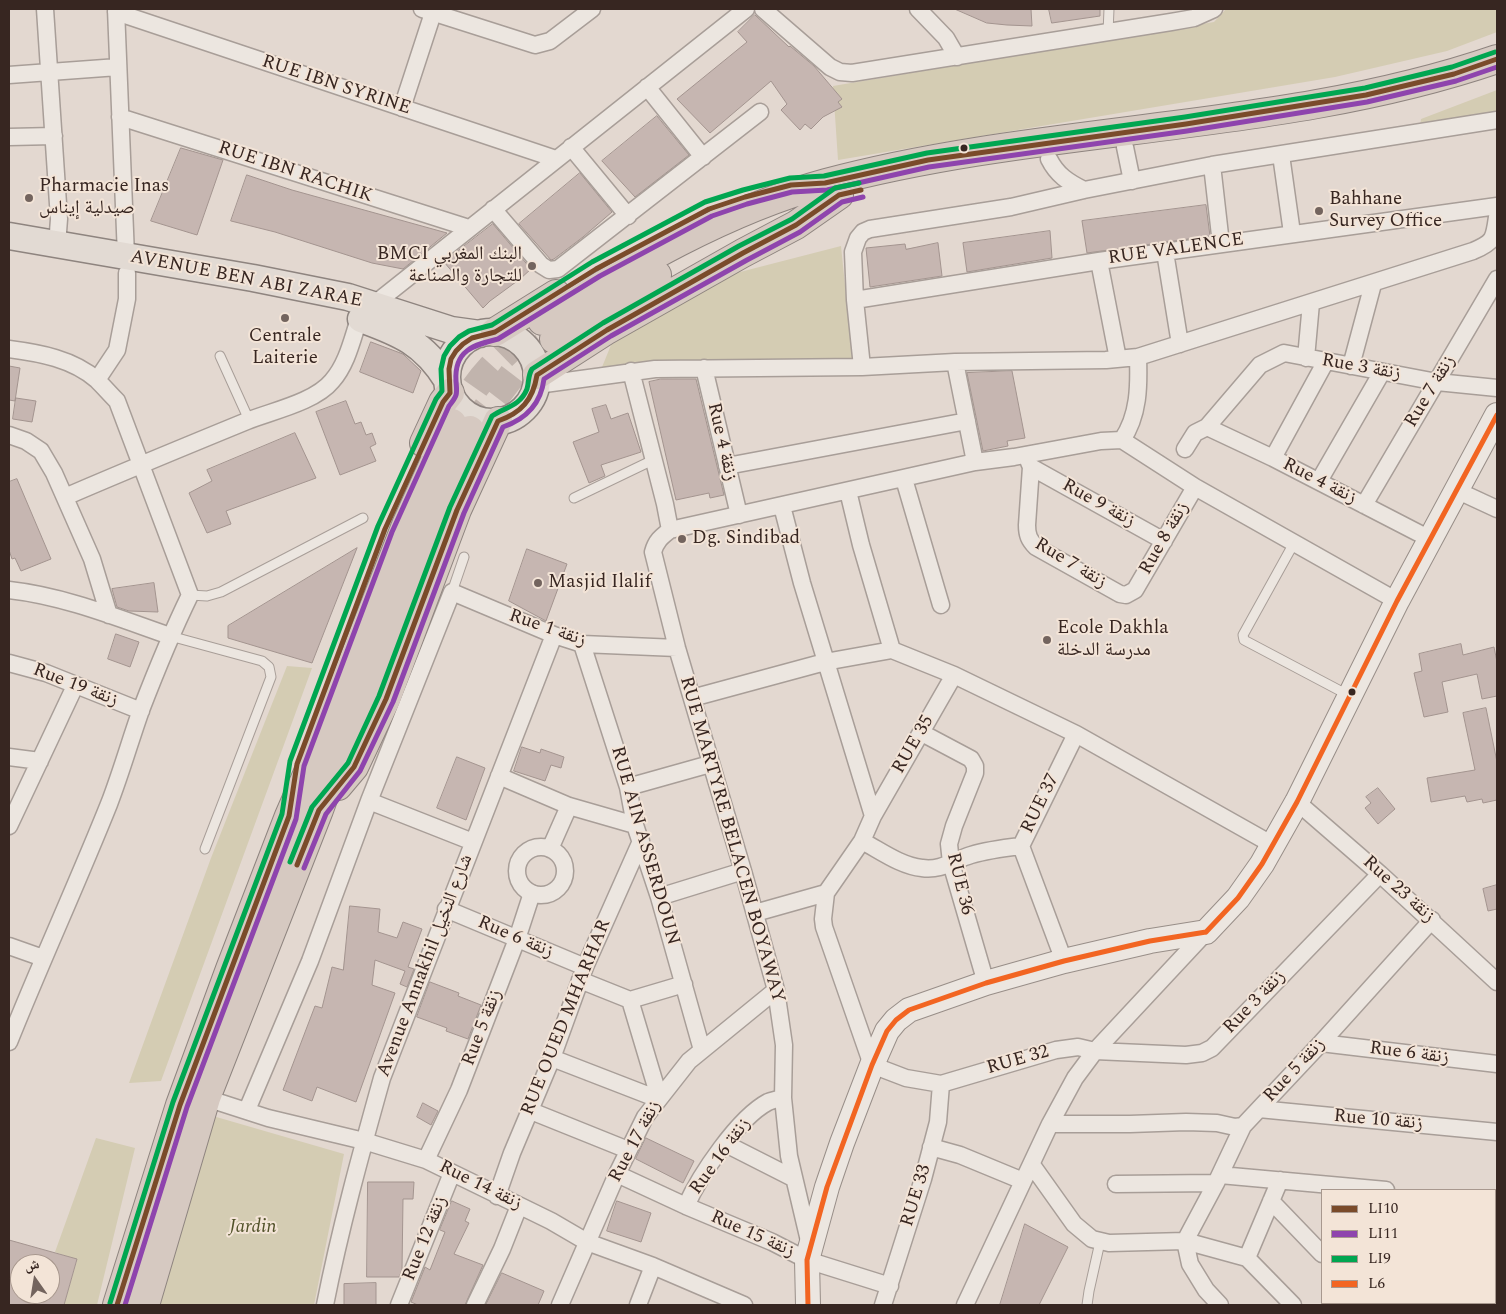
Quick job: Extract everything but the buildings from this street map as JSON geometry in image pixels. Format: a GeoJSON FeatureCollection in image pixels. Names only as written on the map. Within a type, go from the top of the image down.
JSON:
{"type":"FeatureCollection","features":[{"type":"Feature","properties":{"kind":"highway"},"geometry":{"type":"LineString","coordinates":[[548,330],[652,257],[708,227],[749,209],[832,189],[928,160],[1186,124],[1348,98],[1420,83],[1454,74],[1497,59]]}},
{"type":"Feature","properties":{"kind":"highway"},"geometry":{"type":"LineString","coordinates":[[488,333],[596,269],[709,209],[791,185],[832,189],[1049,159],[1313,119],[1397,104],[1449,91],[1497,76]]}},
{"type":"Feature","properties":{"kind":"highway"},"geometry":{"type":"LineString","coordinates":[[537,380],[613,327],[743,252],[796,226],[832,189]]}},
{"type":"Feature","properties":{"kind":"highway"},"geometry":{"type":"LineString","coordinates":[[289,816],[297,764],[384,529],[449,386]]}},
{"type":"Feature","properties":{"kind":"highway"},"geometry":{"type":"LineString","coordinates":[[318,810],[354,767],[386,699],[457,510],[498,421]]}},
{"type":"Feature","properties":{"kind":"highway"},"geometry":{"type":"LineString","coordinates":[[117,1305],[180,1105],[289,816],[323,738],[406,525],[461,427],[445,483],[356,707],[206,1098],[144,1305]]}},
{"type":"Feature","properties":{"kind":"main road","name":"AVENUE BEN ABI ZARAE"},"geometry":{"type":"LineString","coordinates":[[9,236],[57,245],[127,264]]}},
{"type":"Feature","properties":{"kind":"main road","name":"AVENUE BEN ABI ZARAE"},"geometry":{"type":"LineString","coordinates":[[9,255],[127,264],[263,280],[348,298],[388,329],[414,343],[435,361],[449,386]]}},
{"type":"Feature","properties":{"kind":"main road","name":"AVENUE BEN ABI ZARAE"},"geometry":{"type":"LineString","coordinates":[[366,312],[450,330],[488,333]]}},
{"type":"Feature","properties":{"kind":"main road"},"geometry":{"type":"LineString","coordinates":[[488,333],[508,335],[529,350],[535,362],[537,380],[532,398],[523,409],[512,417],[498,421],[483,421],[469,416],[458,406],[449,386],[448,367],[452,356],[464,342],[488,333]]}},
{"type":"Feature","properties":{"kind":"street"},"geometry":{"type":"LineString","coordinates":[[44,9],[59,219],[57,245]]}},
{"type":"Feature","properties":{"kind":"street"},"geometry":{"type":"LineString","coordinates":[[402,108],[427,11],[535,45],[550,40],[592,9]]}},
{"type":"Feature","properties":{"kind":"street"},"geometry":{"type":"LineString","coordinates":[[65,497],[321,391],[333,381],[346,360],[366,312],[746,9]]}},
{"type":"Feature","properties":{"kind":"street"},"geometry":{"type":"LineString","coordinates":[[763,9],[830,67],[840,72],[852,73],[1194,18],[1214,9]]}},
{"type":"Feature","properties":{"kind":"street"},"geometry":{"type":"LineString","coordinates":[[918,9],[946,38],[957,56]]}},
{"type":"Feature","properties":{"kind":"street"},"geometry":{"type":"LineString","coordinates":[[97,380],[117,350],[127,299],[116,11]]}},
{"type":"Feature","properties":{"kind":"street","name":"RUE IBN SYRINE"},"geometry":{"type":"LineString","coordinates":[[116,11],[556,159]]}},
{"type":"Feature","properties":{"kind":"street"},"geometry":{"type":"LineString","coordinates":[[9,75],[118,67]]}},
{"type":"Feature","properties":{"kind":"street"},"geometry":{"type":"LineString","coordinates":[[647,87],[703,157]]}},
{"type":"Feature","properties":{"kind":"street"},"geometry":{"type":"LineString","coordinates":[[493,209],[541,265],[554,270],[562,267],[760,112]]}},
{"type":"Feature","properties":{"kind":"street","name":"RUE IBN RACHIK"},"geometry":{"type":"LineString","coordinates":[[120,118],[469,228]]}},
{"type":"Feature","properties":{"kind":"street"},"geometry":{"type":"LineString","coordinates":[[862,366],[853,252],[854,245],[863,232],[870,229],[1011,207],[1159,174],[1497,120]]}},
{"type":"Feature","properties":{"kind":"street"},"geometry":{"type":"LineString","coordinates":[[9,137],[54,136]]}},
{"type":"Feature","properties":{"kind":"street"},"geometry":{"type":"LineString","coordinates":[[1125,147],[1132,181]]}},
{"type":"Feature","properties":{"kind":"street"},"geometry":{"type":"LineString","coordinates":[[571,148],[628,216]]}},
{"type":"Feature","properties":{"kind":"street"},"geometry":{"type":"LineString","coordinates":[[1281,155],[1292,234]]}},
{"type":"Feature","properties":{"kind":"street"},"geometry":{"type":"LineString","coordinates":[[1049,159],[1060,176],[1084,190]]}},
{"type":"Feature","properties":{"kind":"street"},"geometry":{"type":"LineString","coordinates":[[1212,165],[1221,244]]}},
{"type":"Feature","properties":{"kind":"street","name":"RUE VALENCE"},"geometry":{"type":"LineString","coordinates":[[856,300],[1099,261],[1497,206]]}},
{"type":"Feature","properties":{"kind":"street"},"geometry":{"type":"LineString","coordinates":[[537,380],[587,379],[631,371],[704,368],[862,366],[1138,357],[1440,263],[1484,246],[1493,240],[1497,216]]}},
{"type":"Feature","properties":{"kind":"street"},"geometry":{"type":"LineString","coordinates":[[1165,252],[1180,344]]}},
{"type":"Feature","properties":{"kind":"street"},"geometry":{"type":"LineString","coordinates":[[1099,261],[1118,359]]}},
{"type":"Feature","properties":{"kind":"street","name":"Rue 7 زنقة"},"geometry":{"type":"LineString","coordinates":[[1364,504],[1497,279]]}},
{"type":"Feature","properties":{"kind":"street"},"geometry":{"type":"LineString","coordinates":[[1350,366],[1373,284]]}},
{"type":"Feature","properties":{"kind":"street"},"geometry":{"type":"LineString","coordinates":[[1306,358],[1310,303]]}},
{"type":"Feature","properties":{"kind":"street"},"geometry":{"type":"LineString","coordinates":[[9,349],[65,360],[97,380],[117,401],[190,594],[170,636],[141,711],[104,818],[9,1042]]}},
{"type":"Feature","properties":{"kind":"street","name":"Rue 3 زنقة"},"geometry":{"type":"LineString","coordinates":[[1207,427],[1260,365],[1284,353],[1437,382],[1497,388]]}},
{"type":"Feature","properties":{"kind":"street"},"geometry":{"type":"LineString","coordinates":[[1122,440],[1131,426],[1135,415],[1138,357]]}},
{"type":"Feature","properties":{"kind":"street"},"geometry":{"type":"LineString","coordinates":[[1274,458],[1326,361]]}},
{"type":"Feature","properties":{"kind":"street"},"geometry":{"type":"LineString","coordinates":[[956,362],[975,462]]}},
{"type":"Feature","properties":{"kind":"street","name":"Rue 4 زنقة"},"geometry":{"type":"LineString","coordinates":[[704,368],[739,515]]}},
{"type":"Feature","properties":{"kind":"street"},"geometry":{"type":"LineString","coordinates":[[631,371],[670,530],[975,462],[1029,461],[1101,441],[1122,440],[1195,487],[1397,601]]}},
{"type":"Feature","properties":{"kind":"street"},"geometry":{"type":"LineString","coordinates":[[1319,481],[1382,372]]}},
{"type":"Feature","properties":{"kind":"street"},"geometry":{"type":"LineString","coordinates":[[965,1305],[1050,1124],[1074,1078],[1095,1051],[1238,898],[1262,864],[1297,802],[1397,601],[1497,415]]}},
{"type":"Feature","properties":{"kind":"street"},"geometry":{"type":"LineString","coordinates":[[726,466],[967,421]]}},
{"type":"Feature","properties":{"kind":"street"},"geometry":{"type":"LineString","coordinates":[[1185,449],[1195,433],[1207,427]]}},
{"type":"Feature","properties":{"kind":"street","name":"Rue 4 زنقة"},"geometry":{"type":"LineString","coordinates":[[1207,427],[1274,458],[1430,539]]}},
{"type":"Feature","properties":{"kind":"street"},"geometry":{"type":"LineString","coordinates":[[9,435],[26,441],[41,451],[65,497],[92,559],[109,615]]}},
{"type":"Feature","properties":{"kind":"street","name":"Rue 7 زنقة"},"geometry":{"type":"LineString","coordinates":[[1029,461],[1027,533],[1030,542],[1120,594],[1126,595],[1135,590]]}},
{"type":"Feature","properties":{"kind":"street","name":"Rue 9 زنقة"},"geometry":{"type":"LineString","coordinates":[[1029,461],[1164,541]]}},
{"type":"Feature","properties":{"kind":"street"},"geometry":{"type":"LineString","coordinates":[[904,479],[941,605]]}},
{"type":"Feature","properties":{"kind":"street","name":"Rue 8 زنقة"},"geometry":{"type":"LineString","coordinates":[[1135,590],[1195,487]]}},
{"type":"Feature","properties":{"kind":"street"},"geometry":{"type":"LineString","coordinates":[[1456,490],[1497,509]]}},
{"type":"Feature","properties":{"kind":"street"},"geometry":{"type":"LineString","coordinates":[[848,491],[861,545],[892,650]]}},
{"type":"Feature","properties":{"kind":"street"},"geometry":{"type":"LineString","coordinates":[[782,506],[825,662],[873,816]]}},
{"type":"Feature","properties":{"kind":"street","name":"RUE MARTYRE BELACEN BOYAWAY"},"geometry":{"type":"LineString","coordinates":[[670,530],[655,544],[653,552],[677,648],[710,764],[744,871],[776,990],[784,1045],[783,1098],[786,1132],[808,1254]]}},
{"type":"Feature","properties":{"kind":"street"},"geometry":{"type":"LineString","coordinates":[[9,590],[42,596],[109,615],[170,636]]}},
{"type":"Feature","properties":{"kind":"street"},"geometry":{"type":"LineString","coordinates":[[247,1110],[310,961],[369,801],[452,592]]}},
{"type":"Feature","properties":{"kind":"street","name":"Rue 1 زنقة"},"geometry":{"type":"LineString","coordinates":[[452,592],[554,635],[582,644],[677,648]]}},
{"type":"Feature","properties":{"kind":"street","name":"Avenue Annakhil شارع النخيل"},"geometry":{"type":"LineString","coordinates":[[325,1305],[364,1141],[382,1078],[446,909],[464,868],[554,635]]}},
{"type":"Feature","properties":{"kind":"street","name":"RUE AIN ASSERDOUN"},"geometry":{"type":"LineString","coordinates":[[582,644],[628,787],[635,824],[659,897],[702,1050]]}},
{"type":"Feature","properties":{"kind":"street"},"geometry":{"type":"LineString","coordinates":[[692,698],[825,662],[892,650],[954,675],[1076,734],[1273,845]]}},
{"type":"Feature","properties":{"kind":"street","name":"Rue 19 زنقة"},"geometry":{"type":"LineString","coordinates":[[9,663],[46,673],[141,711]]}},
{"type":"Feature","properties":{"kind":"street","name":"RUE 35"},"geometry":{"type":"LineString","coordinates":[[826,893],[862,841],[873,816],[954,675]]}},
{"type":"Feature","properties":{"kind":"street"},"geometry":{"type":"LineString","coordinates":[[9,826],[75,686]]}},
{"type":"Feature","properties":{"kind":"street","name":"RUE 36"},"geometry":{"type":"LineString","coordinates":[[922,733],[972,759],[974,762],[975,773],[949,844],[952,863],[986,983]]}},
{"type":"Feature","properties":{"kind":"street","name":"RUE 37"},"geometry":{"type":"LineString","coordinates":[[1064,961],[1021,846],[1076,734]]}},
{"type":"Feature","properties":{"kind":"street"},"geometry":{"type":"LineString","coordinates":[[9,757],[40,761]]}},
{"type":"Feature","properties":{"kind":"street"},"geometry":{"type":"LineString","coordinates":[[628,787],[710,764]]}},
{"type":"Feature","properties":{"kind":"street"},"geometry":{"type":"LineString","coordinates":[[500,776],[569,806],[635,824]]}},
{"type":"Feature","properties":{"kind":"street"},"geometry":{"type":"LineString","coordinates":[[369,801],[473,842]]}},
{"type":"Feature","properties":{"kind":"street","name":"Rue 23 زنقة"},"geometry":{"type":"LineString","coordinates":[[1297,802],[1432,920],[1497,980]]}},
{"type":"Feature","properties":{"kind":"street"},"geometry":{"type":"LineString","coordinates":[[550,849],[569,806]]}},
{"type":"Feature","properties":{"kind":"street","name":"RUE OUED MHARHAR"},"geometry":{"type":"LineString","coordinates":[[497,1196],[512,1153],[552,1058],[583,973],[640,841]]}},
{"type":"Feature","properties":{"kind":"street"},"geometry":{"type":"LineString","coordinates":[[862,841],[902,862],[921,868],[936,869],[968,856],[1021,846]]}},
{"type":"Feature","properties":{"kind":"street"},"geometry":{"type":"LineString","coordinates":[[535,848],[550,849],[556,853],[564,865],[563,880],[559,886],[547,894],[539,895],[532,893],[521,884],[517,870],[519,863],[528,851],[535,848]]}},
{"type":"Feature","properties":{"kind":"street"},"geometry":{"type":"LineString","coordinates":[[659,897],[744,871]]}},
{"type":"Feature","properties":{"kind":"street","name":"Rue 3 زنقة"},"geometry":{"type":"LineString","coordinates":[[1095,1051],[1186,1054],[1202,1053],[1212,1048],[1380,874]]}},
{"type":"Feature","properties":{"kind":"street","name":"Rue 5 زنقة"},"geometry":{"type":"LineString","coordinates":[[426,1160],[459,1090],[517,938],[532,893]]}},
{"type":"Feature","properties":{"kind":"street"},"geometry":{"type":"LineString","coordinates":[[755,912],[826,893],[824,927],[872,1065],[906,1078],[941,1084]]}},
{"type":"Feature","properties":{"kind":"street","name":"Rue 6 زنقة"},"geometry":{"type":"LineString","coordinates":[[446,909],[517,938],[583,973]]}},
{"type":"Feature","properties":{"kind":"street","name":"Rue 5 زنقة"},"geometry":{"type":"LineString","coordinates":[[1185,1241],[1218,1179],[1243,1126],[1432,920]]}},
{"type":"Feature","properties":{"kind":"street"},"geometry":{"type":"LineString","coordinates":[[808,1305],[808,1254],[814,1230],[842,1142],[872,1065],[887,1032],[896,1020],[909,1010],[986,983],[1150,940],[1206,932]]}},
{"type":"Feature","properties":{"kind":"street"},"geometry":{"type":"LineString","coordinates":[[9,946],[43,958]]}},
{"type":"Feature","properties":{"kind":"street"},"geometry":{"type":"LineString","coordinates":[[583,973],[630,1000],[658,1098]]}},
{"type":"Feature","properties":{"kind":"street"},"geometry":{"type":"LineString","coordinates":[[630,1000],[684,984]]}},
{"type":"Feature","properties":{"kind":"street","name":"Rue 17 زنقة"},"geometry":{"type":"LineString","coordinates":[[560,1305],[628,1150],[645,1117],[658,1098],[689,1061],[776,990]]}},
{"type":"Feature","properties":{"kind":"street","name":"Rue 6 زنقة"},"geometry":{"type":"LineString","coordinates":[[1321,1043],[1497,1064]]}},
{"type":"Feature","properties":{"kind":"street","name":"RUE 32"},"geometry":{"type":"LineString","coordinates":[[941,1084],[1056,1050],[1078,1047],[1095,1051]]}},
{"type":"Feature","properties":{"kind":"street"},"geometry":{"type":"LineString","coordinates":[[552,1058],[658,1098]]}},
{"type":"Feature","properties":{"kind":"street","name":"RUE 33"},"geometry":{"type":"LineString","coordinates":[[883,1305],[923,1179],[938,1122],[941,1084]]}},
{"type":"Feature","properties":{"kind":"street","name":"Rue 14 زنقة"},"geometry":{"type":"LineString","coordinates":[[206,1098],[268,1118],[364,1141],[426,1160],[551,1221],[587,1242],[653,1266],[709,1299],[744,1305]]}},
{"type":"Feature","properties":{"kind":"street","name":"Rue 16 زنقة"},"geometry":{"type":"LineString","coordinates":[[686,1206],[693,1191],[726,1144],[756,1110],[770,1101],[783,1098]]}},
{"type":"Feature","properties":{"kind":"street","name":"Rue 10 زنقة"},"geometry":{"type":"LineString","coordinates":[[1259,1109],[1497,1132]]}},
{"type":"Feature","properties":{"kind":"street"},"geometry":{"type":"LineString","coordinates":[[531,1111],[628,1150]]}},
{"type":"Feature","properties":{"kind":"street"},"geometry":{"type":"LineString","coordinates":[[1050,1124],[1186,1122],[1217,1123],[1235,1127],[1243,1126]]}},
{"type":"Feature","properties":{"kind":"street"},"geometry":{"type":"LineString","coordinates":[[726,1144],[793,1178]]}},
{"type":"Feature","properties":{"kind":"street"},"geometry":{"type":"LineString","coordinates":[[931,1147],[960,1155],[1023,1181]]}},
{"type":"Feature","properties":{"kind":"street"},"geometry":{"type":"LineString","coordinates":[[1032,1165],[1074,1224],[1092,1239],[1100,1242],[1185,1241],[1247,1258],[1294,1305]]}},
{"type":"Feature","properties":{"kind":"street","name":"Rue 12 زنقة"},"geometry":{"type":"LineString","coordinates":[[399,1305],[452,1173]]}},
{"type":"Feature","properties":{"kind":"street","name":"Rue 15 زنقة"},"geometry":{"type":"LineString","coordinates":[[617,1174],[686,1206],[772,1242],[890,1286]]}},
{"type":"Feature","properties":{"kind":"street"},"geometry":{"type":"LineString","coordinates":[[1116,1184],[1218,1179],[1280,1180],[1375,1189]]}},
{"type":"Feature","properties":{"kind":"street"},"geometry":{"type":"LineString","coordinates":[[1247,1258],[1280,1180]]}},
{"type":"Feature","properties":{"kind":"street"},"geometry":{"type":"LineString","coordinates":[[1271,1201],[1321,1253]]}},
{"type":"Feature","properties":{"kind":"street"},"geometry":{"type":"LineString","coordinates":[[1496,1208],[1497,1203]]}},
{"type":"Feature","properties":{"kind":"street"},"geometry":{"type":"LineString","coordinates":[[475,1305],[502,1249],[519,1206]]}},
{"type":"Feature","properties":{"kind":"street"},"geometry":{"type":"LineString","coordinates":[[1185,1241],[1190,1264],[1206,1290],[1220,1305]]}},
{"type":"Feature","properties":{"kind":"street"},"geometry":{"type":"LineString","coordinates":[[638,1305],[653,1266]]}},
{"type":"Feature","properties":{"kind":"lane"},"geometry":{"type":"LineString","coordinates":[[1108,33],[1109,9]]}},
{"type":"Feature","properties":{"kind":"lane"},"geometry":{"type":"LineString","coordinates":[[220,356],[249,420]]}},
{"type":"Feature","properties":{"kind":"lane"},"geometry":{"type":"LineString","coordinates":[[574,498],[653,460]]}},
{"type":"Feature","properties":{"kind":"lane"},"geometry":{"type":"LineString","coordinates":[[190,594],[207,596],[220,592],[363,518]]}},
{"type":"Feature","properties":{"kind":"lane"},"geometry":{"type":"LineString","coordinates":[[1294,543],[1243,635],[1244,640],[1350,696]]}},
{"type":"Feature","properties":{"kind":"lane"},"geometry":{"type":"LineString","coordinates":[[452,592],[464,558]]}},
{"type":"Feature","properties":{"kind":"lane"},"geometry":{"type":"LineString","coordinates":[[170,636],[262,661],[269,667],[271,677],[206,849]]}},
{"type":"Feature","properties":{"kind":"lane"},"geometry":{"type":"LineString","coordinates":[[1088,1305],[1089,1291],[1100,1242]]}},
{"type":"Feature","properties":{"kind":"green space"},"geometry":{"type":"Polygon","coordinates":[[[1226,9],[1497,9],[1497,32],[1447,51],[1335,77],[838,160],[833,86],[1214,22],[1226,9]]]}},
{"type":"Feature","properties":{"kind":"green space"},"geometry":{"type":"Polygon","coordinates":[[[1497,90],[1497,112],[1420,126],[1421,119],[1497,90]]]}},
{"type":"Feature","properties":{"kind":"green space"},"geometry":{"type":"Polygon","coordinates":[[[841,246],[853,364],[600,372],[611,345],[709,280],[841,246]]]}},
{"type":"Feature","properties":{"kind":"green space"},"geometry":{"type":"Polygon","coordinates":[[[287,666],[312,668],[161,1081],[129,1083],[211,858],[287,666]]]}},
{"type":"Feature","properties":{"kind":"green space","name":"Jardin"},"geometry":{"type":"Polygon","coordinates":[[[206,1114],[344,1154],[314,1305],[154,1305],[206,1114]]]}},
{"type":"Feature","properties":{"kind":"green space"},"geometry":{"type":"Polygon","coordinates":[[[96,1138],[135,1148],[97,1305],[64,1305],[77,1260],[55,1252],[96,1138]]]}},
{"type":"Feature","properties":{"kind":"tunnel"},"geometry":{"type":"LineString","coordinates":[[452,423],[490,369],[542,321]]}},
{"type":"Feature","properties":{"kind":"tunnel"},"geometry":{"type":"LineString","coordinates":[[470,430],[526,359],[554,339]]}},
{"type":"Feature","properties":{"kind":"transit line","name":"LI9"},"geometry":{"type":"LineString","coordinates":[[110,1303],[173,1102],[282,814],[290,761],[378,526],[436,399],[442,391],[441,369],[444,356],[459,337],[469,331],[492,325],[592,262],[705,202],[743,190],[790,178],[824,176],[927,153],[1185,117],[1365,88],[1452,67],[1495,52]]}},
{"type":"Feature","properties":{"kind":"transit line","name":"LI10"},"geometry":{"type":"LineString","coordinates":[[117,1305],[180,1105],[289,816],[297,764],[385,529],[443,402],[450,393],[449,369],[451,359],[463,344],[472,338],[495,332],[596,269],[709,209],[745,197],[791,185],[825,183],[928,160],[1186,124],[1366,95],[1454,74],[1497,59]]}},
{"type":"Feature","properties":{"kind":"transit line","name":"LI11"},"geometry":{"type":"LineString","coordinates":[[125,1305],[187,1107],[296,819],[304,766],[392,532],[457,392],[456,371],[458,362],[467,351],[498,339],[600,276],[712,216],[747,204],[792,192],[827,190],[929,167],[1187,131],[1367,102],[1456,81],[1497,67]]}},
{"type":"Feature","properties":{"kind":"transit line","name":"LI9"},"geometry":{"type":"LineString","coordinates":[[290,862],[312,807],[348,763],[379,696],[450,507],[492,416],[521,399],[527,389],[532,369],[603,323],[739,246],[792,219],[835,188],[859,183]]}},
{"type":"Feature","properties":{"kind":"transit line","name":"LI10"},"geometry":{"type":"LineString","coordinates":[[297,865],[319,810],[354,767],[386,699],[457,510],[498,421],[513,414],[525,404],[532,392],[537,375],[607,330],[796,225],[839,195],[861,190]]}},
{"type":"Feature","properties":{"kind":"transit line","name":"LI11"},"geometry":{"type":"LineString","coordinates":[[304,868],[326,814],[360,771],[393,702],[464,513],[503,427],[519,419],[531,409],[540,396],[544,379],[611,336],[800,232],[842,202],[863,197]]}},
{"type":"Feature","properties":{"kind":"transit line","name":"L6"},"geometry":{"type":"LineString","coordinates":[[1206,932],[1238,898],[1262,864],[1297,802],[1397,601],[1497,415]]}},
{"type":"Feature","properties":{"kind":"transit line","name":"L6"},"geometry":{"type":"LineString","coordinates":[[808,1305],[807,1260],[827,1187],[872,1065],[887,1031],[896,1020],[909,1010],[986,983],[1064,961],[1150,941],[1206,932]]}},
{"type":"Feature","properties":{"kind":"place","name":"Pharmacie Inas صيدلية إيناس"},"geometry":{"type":"Point","coordinates":[29,198]}},
{"type":"Feature","properties":{"kind":"place","name":"Bahhane Survey Office"},"geometry":{"type":"Point","coordinates":[1319,211]}},
{"type":"Feature","properties":{"kind":"place","name":"BMCI البنك المغربي للتجارة والصناعة"},"geometry":{"type":"Point","coordinates":[532,266]}},
{"type":"Feature","properties":{"kind":"place","name":"Centrale Laiterie"},"geometry":{"type":"Point","coordinates":[285,318]}},
{"type":"Feature","properties":{"kind":"place","name":"Dg. Sindibad"},"geometry":{"type":"Point","coordinates":[682,539]}},
{"type":"Feature","properties":{"kind":"place","name":"Masjid Ilalif"},"geometry":{"type":"Point","coordinates":[538,583]}},
{"type":"Feature","properties":{"kind":"place","name":"Ecole Dakhla مدرسة الدخلة"},"geometry":{"type":"Point","coordinates":[1047,640]}}]}
